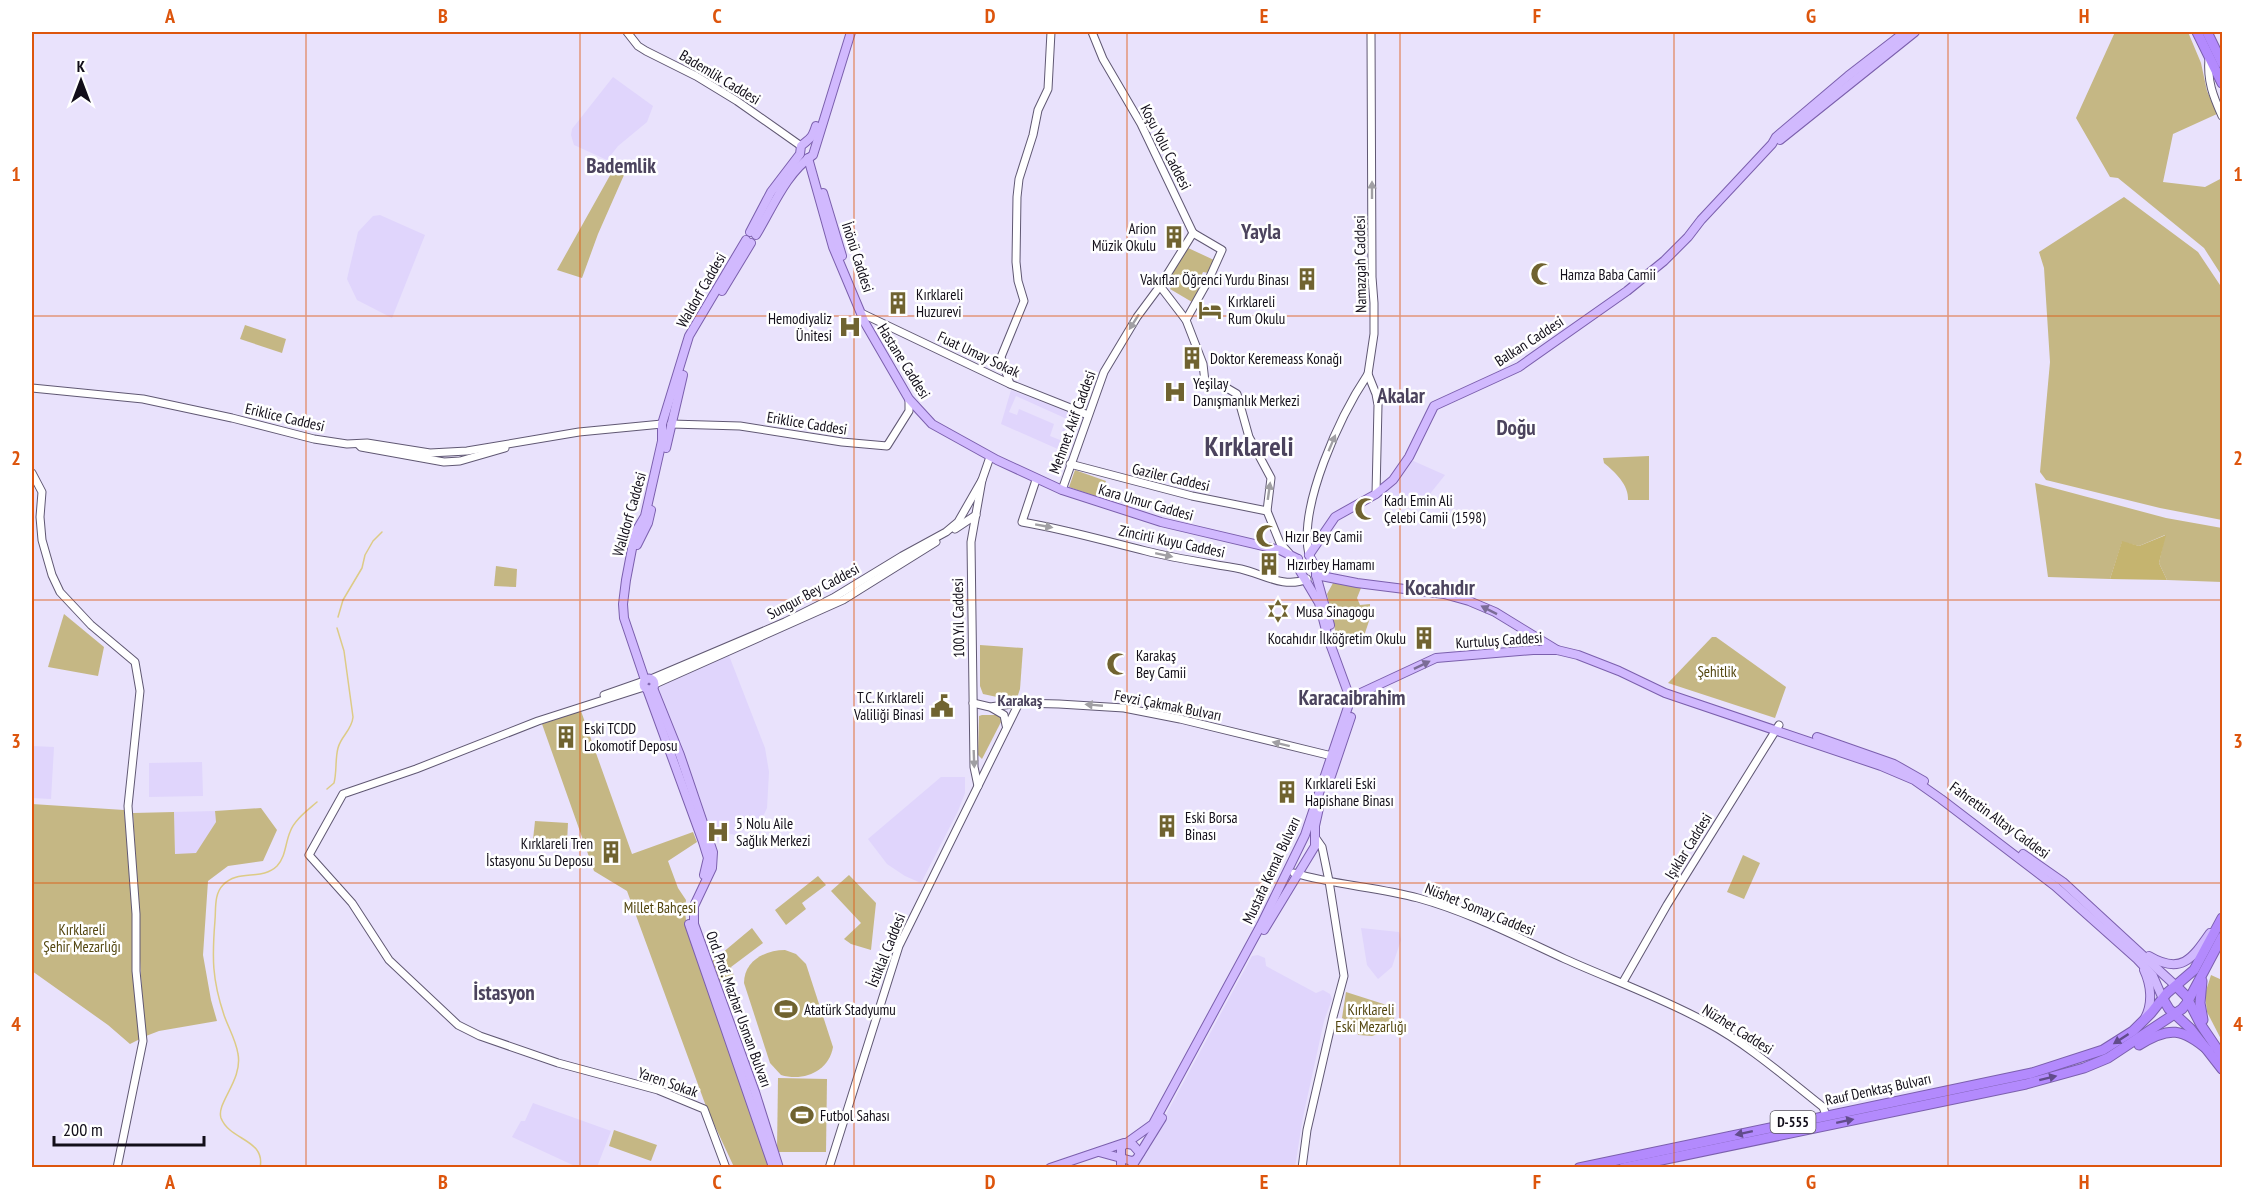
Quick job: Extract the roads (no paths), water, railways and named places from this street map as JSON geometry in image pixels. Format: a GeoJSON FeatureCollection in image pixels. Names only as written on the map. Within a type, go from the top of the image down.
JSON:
{"type":"FeatureCollection","features":[{"type":"Feature","properties":{"kind":"highway"},"geometry":{"type":"LineString","coordinates":[[2197,32],[2223,83]]}},
{"type":"Feature","properties":{"kind":"highway"},"geometry":{"type":"LineString","coordinates":[[2208,32],[2223,63]]}},
{"type":"Feature","properties":{"kind":"highway","name":"D-555"},"geometry":{"type":"LineString","coordinates":[[2163,999],[2193,970],[2221,920]]}},
{"type":"Feature","properties":{"kind":"highway","name":"D-555"},"geometry":{"type":"LineString","coordinates":[[2175,1014],[2189,1000],[2223,937]]}},
{"type":"Feature","properties":{"kind":"highway"},"geometry":{"type":"LineString","coordinates":[[2204,972],[2200,1011],[2210,1046]]}},
{"type":"Feature","properties":{"kind":"highway"},"geometry":{"type":"LineString","coordinates":[[2176,986],[2189,1000],[2223,1069]]}},
{"type":"Feature","properties":{"kind":"highway"},"geometry":{"type":"LineString","coordinates":[[2163,999],[2169,1009],[2223,1056]]}},
{"type":"Feature","properties":{"kind":"highway","name":"Rauf Denktaş Bulvarı"},"geometry":{"type":"LineString","coordinates":[[1579,1167],[2054,1067],[2103,1050],[2120,1041],[2142,1023],[2163,999]]}},
{"type":"Feature","properties":{"kind":"highway","name":"Rauf Denktaş Bulvarı"},"geometry":{"type":"LineString","coordinates":[[1623,1167],[2026,1083],[2090,1066],[2115,1054],[2175,1014]]}},
{"type":"Feature","properties":{"kind":"highway"},"geometry":{"type":"LineString","coordinates":[[2090,1066],[2114,1059],[2154,1036],[2170,1031],[2185,1034],[2210,1046]]}},
{"type":"Feature","properties":{"kind":"main road"},"geometry":{"type":"LineString","coordinates":[[806,151],[814,135],[846,32]]}},
{"type":"Feature","properties":{"kind":"main road"},"geometry":{"type":"LineString","coordinates":[[806,151],[851,32]]}},
{"type":"Feature","properties":{"kind":"main road","name":"Balkan Caddesi"},"geometry":{"type":"LineString","coordinates":[[1309,555],[1335,517],[1376,494],[1393,480],[1408,457],[1434,406],[1519,367],[1627,291],[1682,244],[1776,137],[1905,32]]}},
{"type":"Feature","properties":{"kind":"main road","name":"Balkan Caddesi"},"geometry":{"type":"LineString","coordinates":[[1850,78],[1915,32]]}},
{"type":"Feature","properties":{"kind":"main road","name":"Waldorf Caddesi"},"geometry":{"type":"LineString","coordinates":[[667,422],[692,341],[751,238],[802,162],[806,151]]}},
{"type":"Feature","properties":{"kind":"main road","name":"İnönü Caddesi"},"geometry":{"type":"LineString","coordinates":[[806,151],[833,247],[861,313]]}},
{"type":"Feature","properties":{"kind":"main road","name":"Hastane Caddesi"},"geometry":{"type":"LineString","coordinates":[[861,313],[909,399],[932,424],[990,457]]}},
{"type":"Feature","properties":{"kind":"main road","name":"Walldorf Caddesi"},"geometry":{"type":"LineString","coordinates":[[667,422],[648,523],[639,538],[627,599],[628,616],[711,860]]}},
{"type":"Feature","properties":{"kind":"main road","name":"Kara Umur Caddesi"},"geometry":{"type":"LineString","coordinates":[[990,457],[1062,490],[1161,522],[1280,550],[1298,559]]}},
{"type":"Feature","properties":{"kind":"main road"},"geometry":{"type":"LineString","coordinates":[[1353,698],[1334,642],[1325,602],[1311,577],[1315,564],[1309,555],[1303,555],[1298,559],[1300,571],[1311,577],[1444,594],[1469,601],[1495,612],[1557,650]]}},
{"type":"Feature","properties":{"kind":"main road","name":"Kurtuluş Caddesi"},"geometry":{"type":"LineString","coordinates":[[1353,698],[1436,658],[1557,650],[1578,655],[1653,686],[1667,688],[1777,728]]}},
{"type":"Feature","properties":{"kind":"main road","name":"Mustafa Kemal Bulvarı"},"geometry":{"type":"LineString","coordinates":[[1135,1160],[1152,1136],[1280,901],[1315,846],[1315,826],[1320,802],[1353,698]]}},
{"type":"Feature","properties":{"kind":"main road","name":"Fahrettin Altay Caddesi"},"geometry":{"type":"LineString","coordinates":[[1777,728],[1883,760],[1911,772],[2061,880],[2133,950],[2176,986]]}},
{"type":"Feature","properties":{"kind":"main road","name":"Mustafa Kemal Bulvarı"},"geometry":{"type":"LineString","coordinates":[[1050,1167],[1124,1143],[1153,1124],[1261,925],[1305,835],[1335,757]]}},
{"type":"Feature","properties":{"kind":"main road"},"geometry":{"type":"LineString","coordinates":[[1305,835],[1315,837]]}},
{"type":"Feature","properties":{"kind":"main road"},"geometry":{"type":"LineString","coordinates":[[1299,847],[1311,853]]}},
{"type":"Feature","properties":{"kind":"main road","name":"Ord. Prof. Mazhar Usman Bulvarı"},"geometry":{"type":"LineString","coordinates":[[711,860],[690,904],[689,926],[773,1167]]}},
{"type":"Feature","properties":{"kind":"main road","name":"Ord. Prof. Mazhar Usman Bulvarı"},"geometry":{"type":"LineString","coordinates":[[711,860],[694,906],[694,924],[779,1167]]}},
{"type":"Feature","properties":{"kind":"main road"},"geometry":{"type":"LineString","coordinates":[[2133,950],[2164,964],[2181,964],[2194,956],[2209,933],[2221,920]]}},
{"type":"Feature","properties":{"kind":"main road"},"geometry":{"type":"LineString","coordinates":[[2133,950],[2144,971],[2149,988],[2149,1008],[2142,1023]]}},
{"type":"Feature","properties":{"kind":"main road","name":"Fahrettin Altay Caddesi"},"geometry":{"type":"LineString","coordinates":[[2133,950],[2153,976],[2163,999]]}},
{"type":"Feature","properties":{"kind":"main road"},"geometry":{"type":"LineString","coordinates":[[1099,1152],[1121,1163],[1132,1161],[1135,1160],[1133,1145],[1124,1143],[1121,1147],[1121,1163]]}},
{"type":"Feature","properties":{"kind":"street","name":"Bademlik Caddesi"},"geometry":{"type":"LineString","coordinates":[[627,32],[638,46],[689,72],[737,101],[806,151]]}},
{"type":"Feature","properties":{"kind":"street"},"geometry":{"type":"LineString","coordinates":[[1010,384],[1001,357],[1024,302],[1016,262],[1019,178],[1033,135],[1038,110],[1047,89],[1051,32]]}},
{"type":"Feature","properties":{"kind":"street","name":"Koşu Yolu Caddesi"},"geometry":{"type":"LineString","coordinates":[[1092,32],[1103,59],[1141,123],[1193,233]]}},
{"type":"Feature","properties":{"kind":"street","name":"Namazgah Caddesi"},"geometry":{"type":"LineString","coordinates":[[1371,32],[1374,334],[1368,374],[1378,405],[1376,494]]}},
{"type":"Feature","properties":{"kind":"street"},"geometry":{"type":"LineString","coordinates":[[2209,56],[2208,76],[2212,92],[2223,116]]}},
{"type":"Feature","properties":{"kind":"street"},"geometry":{"type":"LineString","coordinates":[[1186,320],[1222,250],[1193,233]]}},
{"type":"Feature","properties":{"kind":"street","name":"Mehmet Akif Caddesi"},"geometry":{"type":"LineString","coordinates":[[1062,490],[1104,372],[1137,317],[1160,286],[1193,233]]}},
{"type":"Feature","properties":{"kind":"street"},"geometry":{"type":"LineString","coordinates":[[1160,286],[1186,320],[1203,364],[1205,382],[1220,384],[1238,394],[1249,437],[1271,478],[1267,511],[1282,546],[1298,559]]}},
{"type":"Feature","properties":{"kind":"street","name":"Fuat Umay Sokak"},"geometry":{"type":"LineString","coordinates":[[861,313],[1010,384],[1088,415]]}},
{"type":"Feature","properties":{"kind":"street"},"geometry":{"type":"LineString","coordinates":[[1309,555],[1306,542],[1311,498],[1334,438],[1368,374]]}},
{"type":"Feature","properties":{"kind":"street","name":"Eriklice Caddesi"},"geometry":{"type":"LineString","coordinates":[[32,388],[118,396],[206,412],[314,439],[358,444],[367,442],[430,453],[448,453],[579,432],[667,422],[740,426],[850,443],[887,446],[909,411],[909,399]]}},
{"type":"Feature","properties":{"kind":"street","name":"Eriklice Caddesi"},"geometry":{"type":"LineString","coordinates":[[358,444],[361,447],[444,462],[460,461],[522,442]]}},
{"type":"Feature","properties":{"kind":"street","name":"100.Yıl Caddesi"},"geometry":{"type":"LineString","coordinates":[[978,786],[974,767],[971,554],[982,480],[990,457]]}},
{"type":"Feature","properties":{"kind":"street","name":"Gaziler Caddesi"},"geometry":{"type":"LineString","coordinates":[[1070,465],[1181,494],[1267,511]]}},
{"type":"Feature","properties":{"kind":"street"},"geometry":{"type":"LineString","coordinates":[[32,473],[42,492],[40,517],[42,540],[56,585],[66,600],[91,625],[135,662],[140,691],[128,806],[136,914],[136,971],[143,1041],[117,1167]]}},
{"type":"Feature","properties":{"kind":"street","name":"100.Yıl Caddesi"},"geometry":{"type":"LineString","coordinates":[[969,501],[982,480]]}},
{"type":"Feature","properties":{"kind":"street","name":"Zincirli Kuyu Caddesi"},"geometry":{"type":"LineString","coordinates":[[1036,480],[1022,522],[1067,530],[1147,552],[1244,570],[1278,581],[1296,584],[1311,577]]}},
{"type":"Feature","properties":{"kind":"street"},"geometry":{"type":"LineString","coordinates":[[969,501],[977,506]]}},
{"type":"Feature","properties":{"kind":"street","name":"Sungur Bey Caddesi"},"geometry":{"type":"LineString","coordinates":[[649,683],[833,598],[902,555],[946,532],[958,522],[969,501]]}},
{"type":"Feature","properties":{"kind":"street","name":"Sungur Bey Caddesi"},"geometry":{"type":"LineString","coordinates":[[343,794],[416,769],[538,721],[549,714],[649,683],[843,600],[976,515]]}},
{"type":"Feature","properties":{"kind":"street"},"geometry":{"type":"LineString","coordinates":[[964,523],[973,533]]}},
{"type":"Feature","properties":{"kind":"street","name":"Fevzi Çakmak Bulvarı"},"geometry":{"type":"LineString","coordinates":[[973,703],[990,707],[1019,704],[1124,708],[1180,719],[1335,757]]}},
{"type":"Feature","properties":{"kind":"street","name":"İstiklal Caddesi"},"geometry":{"type":"LineString","coordinates":[[829,1167],[899,946],[1019,704]]}},
{"type":"Feature","properties":{"kind":"street"},"geometry":{"type":"LineString","coordinates":[[990,707],[1004,715],[1006,728]]}},
{"type":"Feature","properties":{"kind":"street","name":"Işıklar Caddesi"},"geometry":{"type":"LineString","coordinates":[[1623,982],[1667,905],[1777,728]]}},
{"type":"Feature","properties":{"kind":"street","name":"Yaren Sokak"},"geometry":{"type":"LineString","coordinates":[[343,794],[309,855],[352,903],[389,960],[458,1025],[480,1036],[558,1063],[658,1090],[704,1109],[726,1167]]}},
{"type":"Feature","properties":{"kind":"street"},"geometry":{"type":"LineString","coordinates":[[1302,1167],[1307,1130],[1344,976],[1329,881],[1322,848],[1315,837]]}},
{"type":"Feature","properties":{"kind":"street","name":"Nüshet Somay Caddesi"},"geometry":{"type":"LineString","coordinates":[[1287,871],[1418,898],[1494,927],[1598,974],[1623,982]]}},
{"type":"Feature","properties":{"kind":"street","name":"Nüzhet Caddesi"},"geometry":{"type":"LineString","coordinates":[[1623,982],[1706,1022],[1744,1044],[1823,1107],[1826,1115]]}},
{"type":"Feature","properties":{"kind":"waterway"},"geometry":{"type":"LineString","coordinates":[[338,617],[343,600],[362,568],[365,555],[373,541],[382,532]]}},
{"type":"Feature","properties":{"kind":"waterway"},"geometry":{"type":"LineString","coordinates":[[327,789],[334,783],[338,748],[351,726],[353,717],[344,651],[337,628]]}},
{"type":"Feature","properties":{"kind":"waterway"},"geometry":{"type":"LineString","coordinates":[[260,1168],[258,1151],[226,1126],[221,1118],[222,1105],[237,1073],[238,1054],[220,1002],[215,979],[213,946],[216,902],[220,889],[229,880],[264,873],[277,866],[284,854],[288,836],[295,823],[317,802]]}},
{"type":"Feature","properties":{"kind":"place","name":"Arion Müzik Okulu"},"geometry":{"type":"Point","coordinates":[1174,237]}},
{"type":"Feature","properties":{"kind":"place","name":"Hamza Baba Camii"},"geometry":{"type":"Point","coordinates":[1542,274]}},
{"type":"Feature","properties":{"kind":"place","name":"Vakıflar Öğrenci Yurdu Binası"},"geometry":{"type":"Point","coordinates":[1307,279]}},
{"type":"Feature","properties":{"kind":"place","name":"Kırklareli Huzurevi"},"geometry":{"type":"Point","coordinates":[898,303]}},
{"type":"Feature","properties":{"kind":"place","name":"Kırklareli Rum Okulu"},"geometry":{"type":"Point","coordinates":[1210,310]}},
{"type":"Feature","properties":{"kind":"place","name":"Hemodiyaliz Ünitesi"},"geometry":{"type":"Point","coordinates":[850,327]}},
{"type":"Feature","properties":{"kind":"place","name":"Doktor Keremeass Konağı"},"geometry":{"type":"Point","coordinates":[1192,358]}},
{"type":"Feature","properties":{"kind":"place","name":"Yeşilay Danışmanlık Merkezi"},"geometry":{"type":"Point","coordinates":[1175,392]}},
{"type":"Feature","properties":{"kind":"place","name":"Kadı Emin Ali Çelebi Camii (1598)"},"geometry":{"type":"Point","coordinates":[1366,509]}},
{"type":"Feature","properties":{"kind":"place","name":"Hızır Bey Camii"},"geometry":{"type":"Point","coordinates":[1267,536]}},
{"type":"Feature","properties":{"kind":"place","name":"Hızırbey Hamamı"},"geometry":{"type":"Point","coordinates":[1269,564]}},
{"type":"Feature","properties":{"kind":"place","name":"Musa Sinagogu"},"geometry":{"type":"Point","coordinates":[1278,611]}},
{"type":"Feature","properties":{"kind":"place","name":"Kocahıdır İlköğretim Okulu"},"geometry":{"type":"Point","coordinates":[1424,638]}},
{"type":"Feature","properties":{"kind":"place","name":"Karakaş Bey Camii"},"geometry":{"type":"Point","coordinates":[1118,664]}},
{"type":"Feature","properties":{"kind":"place","name":"T.C. Kırklareli Valiliği Binasi"},"geometry":{"type":"Point","coordinates":[942,706]}},
{"type":"Feature","properties":{"kind":"place","name":"Eski TCDD Lokomotif Deposu"},"geometry":{"type":"Point","coordinates":[566,737]}},
{"type":"Feature","properties":{"kind":"place","name":"Kırklareli Eski Hapishane Binası"},"geometry":{"type":"Point","coordinates":[1287,792]}},
{"type":"Feature","properties":{"kind":"place","name":"Eski Borsa Binası"},"geometry":{"type":"Point","coordinates":[1167,826]}},
{"type":"Feature","properties":{"kind":"place","name":"5 Nolu Aile Sağlık Merkezi"},"geometry":{"type":"Point","coordinates":[718,832]}},
{"type":"Feature","properties":{"kind":"place","name":"Kırklareli Tren İstasyonu Su Deposu"},"geometry":{"type":"Point","coordinates":[611,852]}},
{"type":"Feature","properties":{"kind":"place","name":"Atatürk Stadyumu"},"geometry":{"type":"Point","coordinates":[786,1009]}},
{"type":"Feature","properties":{"kind":"place","name":"Futbol Sahası"},"geometry":{"type":"Point","coordinates":[802,1115]}},
{"type":"Feature","properties":{"kind":"district","name":"Bademlik"},"geometry":{"type":"Point","coordinates":[621,165]}},
{"type":"Feature","properties":{"kind":"district","name":"Yayla"},"geometry":{"type":"Point","coordinates":[1261,231]}},
{"type":"Feature","properties":{"kind":"district","name":"Akalar"},"geometry":{"type":"Point","coordinates":[1401,395]}},
{"type":"Feature","properties":{"kind":"district","name":"Doğu"},"geometry":{"type":"Point","coordinates":[1516,427]}},
{"type":"Feature","properties":{"kind":"district","name":"Kırklareli"},"geometry":{"type":"Point","coordinates":[1249,446]}},
{"type":"Feature","properties":{"kind":"district","name":"Kocahıdır"},"geometry":{"type":"Point","coordinates":[1440,587]}},
{"type":"Feature","properties":{"kind":"district","name":"Karacaibrahim"},"geometry":{"type":"Point","coordinates":[1352,697]}},
{"type":"Feature","properties":{"kind":"district","name":"Karakaş"},"geometry":{"type":"Point","coordinates":[1020,700]}},
{"type":"Feature","properties":{"kind":"district","name":"İstasyon"},"geometry":{"type":"Point","coordinates":[504,992]}},
{"type":"Feature","properties":{"kind":"park label","name":"Şehitlik"},"geometry":{"type":"Point","coordinates":[1717,671]}},
{"type":"Feature","properties":{"kind":"park label","name":"Millet Bahçesi"},"geometry":{"type":"Point","coordinates":[660,907]}},
{"type":"Feature","properties":{"kind":"park label","name":"Kırklareli Şehir Mezarlığı"},"geometry":{"type":"Point","coordinates":[82,938]}},
{"type":"Feature","properties":{"kind":"park label","name":"Kırklareli Eski Mezarlığı"},"geometry":{"type":"Point","coordinates":[1371,1018]}}]}
